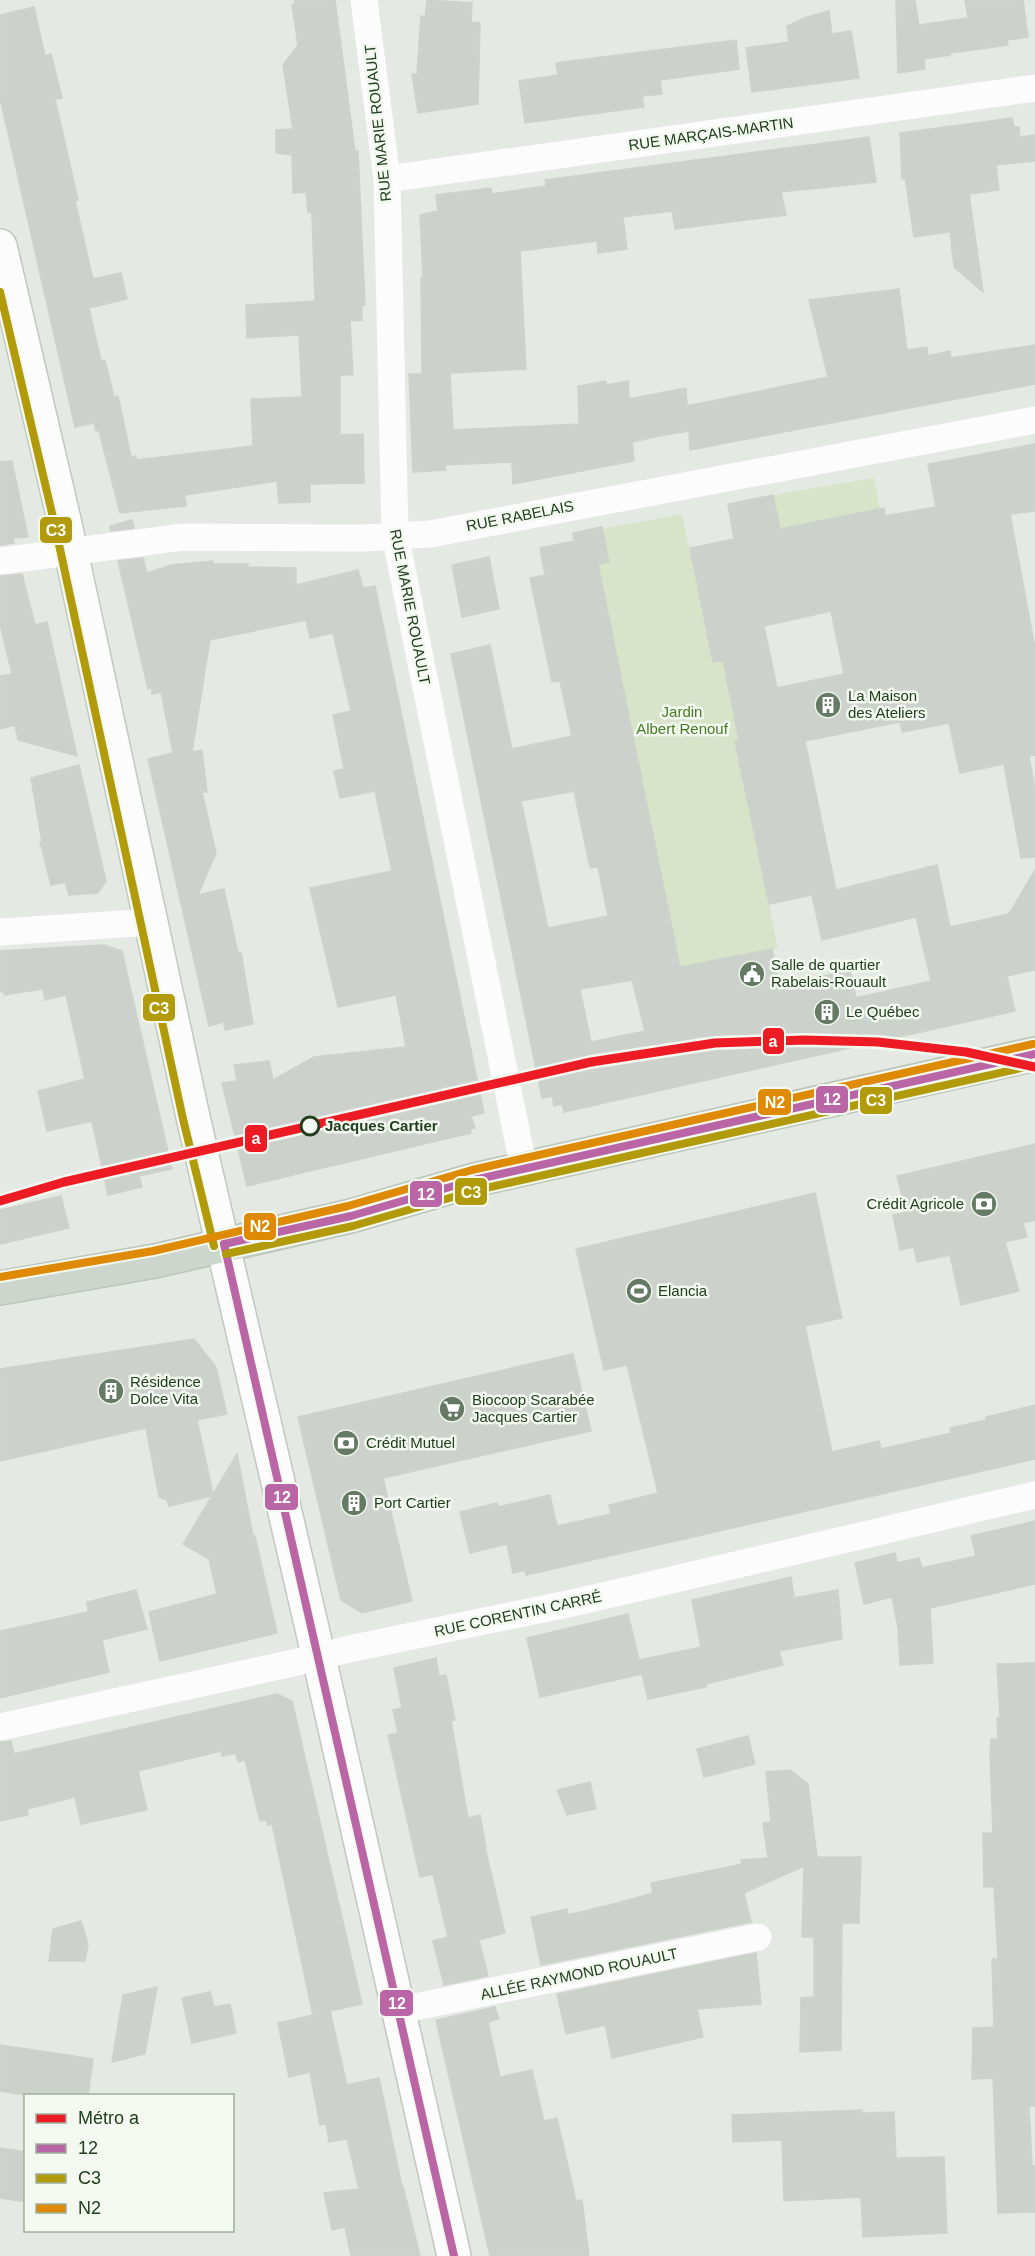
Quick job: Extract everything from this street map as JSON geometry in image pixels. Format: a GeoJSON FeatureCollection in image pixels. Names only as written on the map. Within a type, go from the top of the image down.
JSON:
{"type":"FeatureCollection","features":[{"type":"Feature","properties":{"kind":"main road"},"geometry":{"type":"LineString","coordinates":[[0,1288],[128,1266],[351,1216],[474,1180],[1035,1054]]}},
{"type":"Feature","properties":{"kind":"street","name":"RUE MARIE ROUAULT"},"geometry":{"type":"LineString","coordinates":[[364,0],[387,179],[395,536],[524,1169]]}},
{"type":"Feature","properties":{"kind":"street","name":"RUE MARÇAIS-MARTIN"},"geometry":{"type":"LineString","coordinates":[[387,179],[1035,88]]}},
{"type":"Feature","properties":{"kind":"street"},"geometry":{"type":"LineString","coordinates":[[0,246],[71,552],[193,1117],[319,1656],[454,2256]]}},
{"type":"Feature","properties":{"kind":"street","name":"RUE RABELAIS"},"geometry":{"type":"LineString","coordinates":[[0,561],[183,537],[364,538],[430,534],[1035,420]]}},
{"type":"Feature","properties":{"kind":"street"},"geometry":{"type":"LineString","coordinates":[[0,932],[152,922]]}},
{"type":"Feature","properties":{"kind":"street","name":"RUE CORENTIN CARRÉ"},"geometry":{"type":"LineString","coordinates":[[0,1727],[319,1656],[577,1602],[1035,1495]]}},
{"type":"Feature","properties":{"kind":"street","name":"ALLÉE RAYMOND ROUAULT"},"geometry":{"type":"LineString","coordinates":[[400,2010],[758,1937]]}},
{"type":"Feature","properties":{"kind":"green space"},"geometry":{"type":"Polygon","coordinates":[[[874,478],[880,509],[780,529],[773,495],[874,478]]]}},
{"type":"Feature","properties":{"kind":"green space","name":"Jardin Albert Renouf"},"geometry":{"type":"Polygon","coordinates":[[[682,514],[713,662],[723,661],[739,740],[735,741],[778,948],[710,962],[735,1074],[704,1081],[598,564],[609,562],[602,529],[682,514]]]}},
{"type":"Feature","properties":{"kind":"building"},"geometry":{"type":"Polygon","coordinates":[[[294,0],[335,0],[355,151],[358,151],[365,305],[362,305],[362,320],[350,321],[353,375],[340,375],[340,435],[363,434],[364,483],[310,484],[310,502],[279,503],[277,481],[185,495],[186,506],[120,513],[99,431],[96,431],[94,423],[75,427],[0,98],[0,15],[34,7],[45,56],[51,54],[62,98],[55,99],[93,279],[121,273],[127,299],[89,308],[101,361],[105,360],[114,397],[118,396],[131,457],[136,456],[136,460],[253,446],[251,399],[302,397],[299,335],[247,338],[246,305],[315,301],[312,213],[308,212],[306,192],[293,193],[292,155],[276,153],[276,130],[293,129],[283,65],[298,45],[292,5],[295,5],[294,0]]]}},
{"type":"Feature","properties":{"kind":"building"},"geometry":{"type":"Polygon","coordinates":[[[427,0],[472,3],[471,22],[480,23],[478,104],[418,113],[412,74],[417,74],[421,16],[425,17],[427,0]]]}},
{"type":"Feature","properties":{"kind":"building"},"geometry":{"type":"Polygon","coordinates":[[[896,0],[915,0],[919,25],[968,18],[965,0],[1023,0],[1028,37],[1007,40],[1008,45],[924,59],[925,69],[898,73],[896,0]]]}},
{"type":"Feature","properties":{"kind":"building"},"geometry":{"type":"Polygon","coordinates":[[[829,11],[832,34],[851,31],[859,78],[752,92],[746,48],[789,42],[787,26],[829,11]]]}},
{"type":"Feature","properties":{"kind":"building"},"geometry":{"type":"Polygon","coordinates":[[[736,40],[739,69],[660,80],[662,94],[642,96],[644,107],[525,123],[519,81],[558,75],[556,63],[736,40]]]}},
{"type":"Feature","properties":{"kind":"building"},"geometry":{"type":"Polygon","coordinates":[[[1012,118],[1014,127],[1019,127],[1020,137],[1035,135],[1035,161],[996,165],[999,190],[969,194],[983,292],[954,267],[950,232],[914,237],[905,178],[902,179],[900,133],[1012,118]]]}},
{"type":"Feature","properties":{"kind":"building"},"geometry":{"type":"Polygon","coordinates":[[[869,137],[876,182],[781,192],[786,215],[675,229],[672,211],[623,217],[627,249],[598,253],[597,241],[520,251],[526,369],[450,373],[453,430],[579,424],[578,386],[605,381],[607,385],[628,381],[629,399],[686,388],[687,406],[828,377],[809,300],[899,289],[907,350],[927,347],[928,356],[950,351],[951,358],[1035,345],[1035,384],[690,450],[689,431],[659,436],[632,442],[634,461],[513,484],[512,462],[445,465],[446,470],[413,472],[409,374],[422,374],[421,278],[423,278],[420,215],[438,211],[436,195],[491,188],[492,194],[546,186],[545,180],[869,137]]]}},
{"type":"Feature","properties":{"kind":"building"},"geometry":{"type":"Polygon","coordinates":[[[1035,444],[1035,511],[1010,514],[1035,648],[1035,755],[1029,756],[1035,790],[1035,857],[1021,858],[1004,764],[960,773],[949,723],[902,732],[900,722],[805,741],[836,890],[937,865],[950,927],[1009,914],[1035,870],[1035,970],[1007,976],[1015,1011],[564,1112],[562,1104],[554,1106],[552,1096],[542,1098],[451,654],[490,645],[512,749],[572,736],[560,681],[552,682],[530,578],[545,575],[540,548],[574,541],[573,533],[602,527],[609,562],[598,564],[680,967],[772,949],[780,986],[850,970],[856,998],[931,981],[916,917],[822,940],[812,895],[769,904],[735,741],[739,740],[723,661],[713,662],[690,548],[734,539],[728,504],[773,495],[780,529],[884,508],[885,516],[936,507],[928,464],[1035,444]],[[831,611],[764,626],[777,688],[844,674],[831,611]],[[574,791],[521,801],[548,928],[608,916],[598,867],[590,868],[574,791]],[[632,980],[580,989],[591,1042],[645,1031],[632,980]]]}},
{"type":"Feature","properties":{"kind":"building"},"geometry":{"type":"Polygon","coordinates":[[[12,461],[28,537],[13,538],[14,543],[0,545],[0,462],[12,461]]]}},
{"type":"Feature","properties":{"kind":"building"},"geometry":{"type":"Polygon","coordinates":[[[132,520],[134,528],[111,531],[110,526],[132,520]]]}},
{"type":"Feature","properties":{"kind":"building"},"geometry":{"type":"Polygon","coordinates":[[[489,557],[499,609],[462,617],[452,565],[489,557]]]}},
{"type":"Feature","properties":{"kind":"building"},"geometry":{"type":"Polygon","coordinates":[[[143,558],[147,573],[171,565],[213,561],[213,564],[248,564],[248,567],[296,568],[296,585],[358,570],[363,588],[375,586],[484,1113],[471,1116],[475,1128],[470,1129],[471,1133],[247,1186],[222,1083],[237,1081],[234,1065],[269,1061],[273,1080],[314,1057],[406,1047],[396,995],[338,1007],[310,888],[392,871],[375,791],[340,798],[334,771],[344,769],[333,715],[351,711],[333,633],[310,638],[306,620],[210,640],[192,752],[202,750],[207,792],[202,792],[216,853],[198,895],[224,889],[238,953],[241,952],[253,1024],[225,1030],[224,1022],[209,1026],[148,759],[173,753],[161,692],[152,694],[152,688],[148,689],[118,561],[143,558]]]}},
{"type":"Feature","properties":{"kind":"building"},"geometry":{"type":"Polygon","coordinates":[[[22,574],[35,625],[47,622],[77,756],[18,740],[15,725],[0,729],[0,676],[12,674],[0,624],[0,576],[22,574]]]}},
{"type":"Feature","properties":{"kind":"building"},"geometry":{"type":"Polygon","coordinates":[[[79,765],[106,881],[98,893],[69,895],[65,882],[51,885],[40,842],[42,842],[31,778],[79,765]]]}},
{"type":"Feature","properties":{"kind":"building"},"geometry":{"type":"Polygon","coordinates":[[[104,945],[122,951],[172,1169],[139,1176],[142,1187],[108,1195],[92,1121],[47,1131],[38,1091],[85,1079],[66,995],[45,1000],[43,989],[4,995],[4,991],[0,992],[0,951],[104,945]]]}},
{"type":"Feature","properties":{"kind":"building"},"geometry":{"type":"Polygon","coordinates":[[[1035,1144],[1035,1220],[1023,1223],[1027,1237],[1005,1242],[1019,1291],[961,1305],[950,1255],[917,1262],[914,1247],[900,1250],[893,1215],[906,1212],[897,1176],[1035,1144]]]}},
{"type":"Feature","properties":{"kind":"building"},"geometry":{"type":"Polygon","coordinates":[[[815,1193],[842,1318],[805,1326],[832,1452],[879,1441],[881,1449],[951,1433],[950,1428],[1035,1405],[1035,1459],[526,1575],[525,1570],[513,1573],[507,1544],[470,1553],[460,1512],[497,1503],[498,1507],[550,1495],[557,1526],[611,1514],[609,1505],[658,1493],[627,1365],[604,1370],[576,1249],[815,1193]]]}},
{"type":"Feature","properties":{"kind":"building"},"geometry":{"type":"Polygon","coordinates":[[[61,1196],[69,1228],[0,1244],[0,1210],[61,1196]]]}},
{"type":"Feature","properties":{"kind":"building"},"geometry":{"type":"Polygon","coordinates":[[[194,1339],[216,1367],[227,1414],[197,1420],[213,1494],[237,1454],[253,1536],[255,1536],[277,1633],[160,1661],[149,1612],[217,1594],[209,1559],[183,1544],[212,1496],[169,1506],[167,1500],[159,1497],[146,1428],[0,1461],[0,1369],[194,1339]]]}},
{"type":"Feature","properties":{"kind":"building"},"geometry":{"type":"Polygon","coordinates":[[[573,1354],[591,1431],[383,1478],[412,1601],[362,1613],[341,1600],[298,1417],[573,1354]]]}},
{"type":"Feature","properties":{"kind":"building"},"geometry":{"type":"Polygon","coordinates":[[[1035,1521],[1035,1584],[930,1608],[933,1663],[900,1665],[898,1628],[892,1597],[864,1604],[855,1563],[895,1553],[897,1563],[919,1558],[922,1568],[976,1556],[971,1536],[1035,1521]]]}},
{"type":"Feature","properties":{"kind":"building"},"geometry":{"type":"Polygon","coordinates":[[[791,1577],[794,1598],[838,1590],[842,1639],[779,1651],[783,1665],[706,1684],[706,1687],[648,1699],[642,1674],[540,1697],[527,1638],[628,1614],[639,1660],[701,1647],[692,1600],[791,1577]]]}},
{"type":"Feature","properties":{"kind":"building"},"geometry":{"type":"Polygon","coordinates":[[[136,1590],[147,1629],[102,1640],[109,1672],[0,1698],[0,1631],[88,1612],[87,1602],[136,1590]]]}},
{"type":"Feature","properties":{"kind":"building"},"geometry":{"type":"Polygon","coordinates":[[[436,1658],[439,1676],[446,1675],[455,1720],[451,1721],[468,1818],[480,1815],[505,1933],[479,1940],[488,1976],[444,1985],[433,1941],[448,1937],[433,1874],[420,1877],[388,1735],[398,1733],[393,1710],[402,1708],[394,1668],[436,1658]]]}},
{"type":"Feature","properties":{"kind":"building"},"geometry":{"type":"Polygon","coordinates":[[[1035,1663],[1035,2106],[1029,2106],[1032,2166],[1035,2166],[1035,2212],[998,2213],[993,2078],[972,2079],[973,2028],[994,2027],[992,1959],[998,1959],[994,1887],[984,1887],[983,1833],[993,1833],[990,1754],[991,1739],[998,1739],[997,1718],[1000,1718],[997,1664],[1035,1663]]]}},
{"type":"Feature","properties":{"kind":"building"},"geometry":{"type":"Polygon","coordinates":[[[277,1694],[292,1701],[362,2004],[330,2011],[347,2085],[379,2078],[402,2186],[420,2256],[351,2256],[345,2227],[332,2230],[324,2193],[359,2189],[347,2139],[329,2142],[326,2124],[320,2125],[310,2072],[289,2077],[278,2023],[313,2015],[272,1824],[267,1825],[267,1820],[260,1821],[245,1760],[238,1762],[236,1753],[222,1756],[221,1751],[138,1771],[147,1810],[81,1824],[75,1797],[27,1809],[28,1815],[0,1821],[0,1742],[11,1741],[14,1754],[277,1694]]]}},
{"type":"Feature","properties":{"kind":"building"},"geometry":{"type":"Polygon","coordinates":[[[748,1736],[755,1764],[704,1777],[697,1749],[748,1736]]]}},
{"type":"Feature","properties":{"kind":"building"},"geometry":{"type":"Polygon","coordinates":[[[790,1770],[808,1784],[817,1857],[861,1857],[859,1923],[842,1923],[841,2050],[800,2052],[801,1998],[814,1997],[814,1937],[802,1937],[804,1866],[744,1893],[751,1922],[541,1965],[531,1917],[567,1909],[568,1915],[617,1903],[653,1893],[651,1883],[742,1864],[741,1860],[768,1858],[763,1823],[771,1822],[766,1772],[790,1770]]]}},
{"type":"Feature","properties":{"kind":"building"},"geometry":{"type":"Polygon","coordinates":[[[590,1782],[596,1809],[567,1815],[557,1790],[590,1782]]]}},
{"type":"Feature","properties":{"kind":"building"},"geometry":{"type":"Polygon","coordinates":[[[81,1921],[88,1944],[85,1961],[49,1961],[53,1929],[81,1921]]]}},
{"type":"Feature","properties":{"kind":"building"},"geometry":{"type":"Polygon","coordinates":[[[756,1953],[761,2004],[697,2009],[703,2037],[612,2058],[605,2025],[566,2034],[557,1994],[756,1953]]]}},
{"type":"Feature","properties":{"kind":"building"},"geometry":{"type":"Polygon","coordinates":[[[157,1987],[145,2054],[112,2062],[123,1995],[157,1987]]]}},
{"type":"Feature","properties":{"kind":"building"},"geometry":{"type":"Polygon","coordinates":[[[210,1992],[214,2007],[230,2004],[236,2033],[192,2043],[182,1998],[210,1992]]]}},
{"type":"Feature","properties":{"kind":"building"},"geometry":{"type":"Polygon","coordinates":[[[495,2007],[499,2019],[488,2022],[500,2077],[532,2070],[544,2121],[557,2118],[576,2201],[582,2200],[589,2256],[490,2256],[436,2020],[495,2007]]]}},
{"type":"Feature","properties":{"kind":"building"},"geometry":{"type":"Polygon","coordinates":[[[0,2045],[93,2059],[88,2094],[24,2095],[0,2091],[0,2045]]]}},
{"type":"Feature","properties":{"kind":"building"},"geometry":{"type":"Polygon","coordinates":[[[862,2110],[862,2113],[894,2112],[896,2158],[944,2157],[947,2233],[863,2237],[861,2197],[784,2201],[782,2140],[733,2142],[732,2115],[862,2110]]]}},
{"type":"Feature","properties":{"kind":"building"},"geometry":{"type":"Polygon","coordinates":[[[0,2148],[24,2152],[24,2202],[0,2198],[0,2148]]]}},
{"type":"Feature","properties":{"kind":"metro line","name":"a"},"geometry":{"type":"LineString","coordinates":[[0,1201],[64,1182],[591,1062],[715,1043],[804,1040],[878,1042],[966,1052],[1035,1067]]}},
{"type":"Feature","properties":{"kind":"transit line","name":"C3"},"geometry":{"type":"LineString","coordinates":[[0,292],[55,526],[183,1119],[214,1246]]}},
{"type":"Feature","properties":{"kind":"transit line","name":"N2"},"geometry":{"type":"LineString","coordinates":[[0,1277],[153,1251],[348,1206],[472,1170],[1033,1044]]}},
{"type":"Feature","properties":{"kind":"transit line","name":"12"},"geometry":{"type":"LineString","coordinates":[[224,1244],[351,1216],[474,1180],[1035,1054]]}},
{"type":"Feature","properties":{"kind":"transit line","name":"C3"},"geometry":{"type":"LineString","coordinates":[[226,1254],[353,1226],[477,1190],[1035,1065]]}},
{"type":"Feature","properties":{"kind":"transit line","name":"12"},"geometry":{"type":"LineString","coordinates":[[224,1244],[454,2256]]}},
{"type":"Feature","properties":{"kind":"place","name":"La Maison des Ateliers"},"geometry":{"type":"Point","coordinates":[828,705]}},
{"type":"Feature","properties":{"kind":"place","name":"Salle de quartier Rabelais-Rouault"},"geometry":{"type":"Point","coordinates":[752,974]}},
{"type":"Feature","properties":{"kind":"place","name":"Le Québec"},"geometry":{"type":"Point","coordinates":[827,1012]}},
{"type":"Feature","properties":{"kind":"place","name":"Jacques Cartier"},"geometry":{"type":"Point","coordinates":[310,1126]}},
{"type":"Feature","properties":{"kind":"place","name":"Crédit Agricole"},"geometry":{"type":"Point","coordinates":[984,1204]}},
{"type":"Feature","properties":{"kind":"place","name":"Elancia"},"geometry":{"type":"Point","coordinates":[639,1291]}},
{"type":"Feature","properties":{"kind":"place","name":"Résidence Dolce Vita"},"geometry":{"type":"Point","coordinates":[111,1391]}},
{"type":"Feature","properties":{"kind":"place","name":"Biocoop Scarabée Jacques Cartier"},"geometry":{"type":"Point","coordinates":[452,1409]}},
{"type":"Feature","properties":{"kind":"place","name":"Crédit Mutuel"},"geometry":{"type":"Point","coordinates":[346,1443]}},
{"type":"Feature","properties":{"kind":"place","name":"Port Cartier"},"geometry":{"type":"Point","coordinates":[354,1503]}}]}
